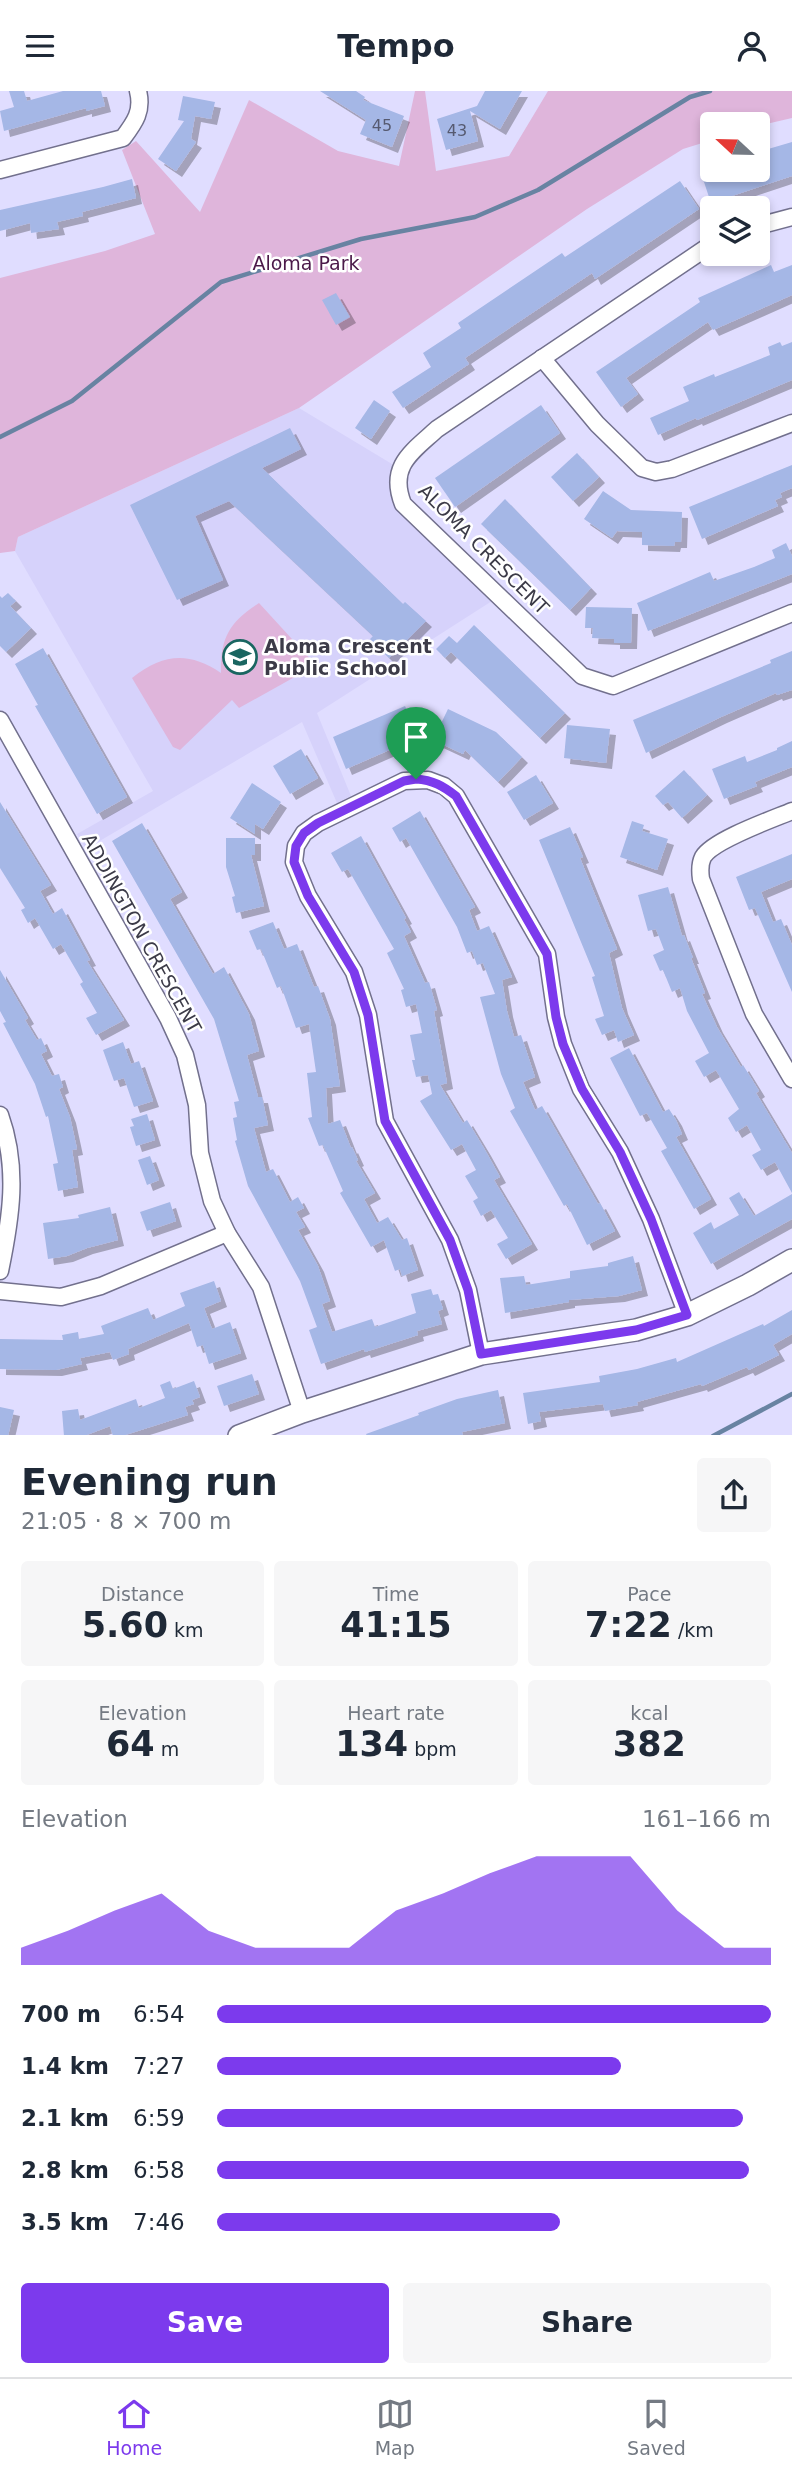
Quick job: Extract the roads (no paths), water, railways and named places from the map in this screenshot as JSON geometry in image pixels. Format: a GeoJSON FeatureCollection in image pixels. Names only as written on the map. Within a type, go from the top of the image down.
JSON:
{"type":"FeatureCollection","features":[{"type":"Feature","properties":{"kind":"street"},"geometry":{"type":"LineString","coordinates":[[0,170],[123,138],[134,123],[141,106],[138,91]]}},
{"type":"Feature","properties":{"kind":"street"},"geometry":{"type":"LineString","coordinates":[[770,223],[792,217]]}},
{"type":"Feature","properties":{"kind":"street","name":"ALOMA CRESCENT"},"geometry":{"type":"LineString","coordinates":[[700,252],[438,429],[407,456],[398,479],[399,492],[403,504],[582,676],[598,683],[613,686],[792,613]]}},
{"type":"Feature","properties":{"kind":"street"},"geometry":{"type":"LineString","coordinates":[[542,358],[597,423],[642,468],[656,472],[672,469],[792,423]]}},
{"type":"Feature","properties":{"kind":"street","name":"ADDINGTON CRESCENT"},"geometry":{"type":"LineString","coordinates":[[0,720],[161,1006],[185,1055],[197,1105],[200,1153],[212,1201],[227,1233],[261,1287],[302,1412]]}},
{"type":"Feature","properties":{"kind":"street"},"geometry":{"type":"LineString","coordinates":[[481,1354],[468,1290],[450,1240],[385,1121],[368,1015],[354,972],[308,896],[294,862],[296,846],[304,833],[318,823],[404,781],[428,780],[444,786],[456,796],[547,954],[556,1017],[563,1044],[582,1089],[631,1175],[651,1219],[687,1315]]}},
{"type":"Feature","properties":{"kind":"street"},"geometry":{"type":"LineString","coordinates":[[792,811],[715,846],[703,856],[700,869],[701,879],[754,1014],[792,1079]]}},
{"type":"Feature","properties":{"kind":"street"},"geometry":{"type":"LineString","coordinates":[[0,1115],[8,1135],[13,1173],[12,1215],[0,1271]]}},
{"type":"Feature","properties":{"kind":"street"},"geometry":{"type":"LineString","coordinates":[[0,1291],[61,1297],[102,1286],[227,1233]]}},
{"type":"Feature","properties":{"kind":"street"},"geometry":{"type":"LineString","coordinates":[[242,1435],[302,1412],[481,1354],[601,1337],[687,1315],[792,1260]]}},
{"type":"Feature","properties":{"kind":"waterway"},"geometry":{"type":"LineString","coordinates":[[0,437],[72,401],[221,282],[361,239],[475,217],[538,190],[690,97],[710,91]]}},
{"type":"Feature","properties":{"kind":"waterway"},"geometry":{"type":"LineString","coordinates":[[715,1435],[792,1394]]}},
{"type":"Feature","properties":{"kind":"place","name":"Aloma Crescent Public School"},"geometry":{"type":"Point","coordinates":[240,657]}},
{"type":"Feature","properties":{"kind":"park label","name":"Aloma Park"},"geometry":{"type":"Point","coordinates":[306,263]}}]}
